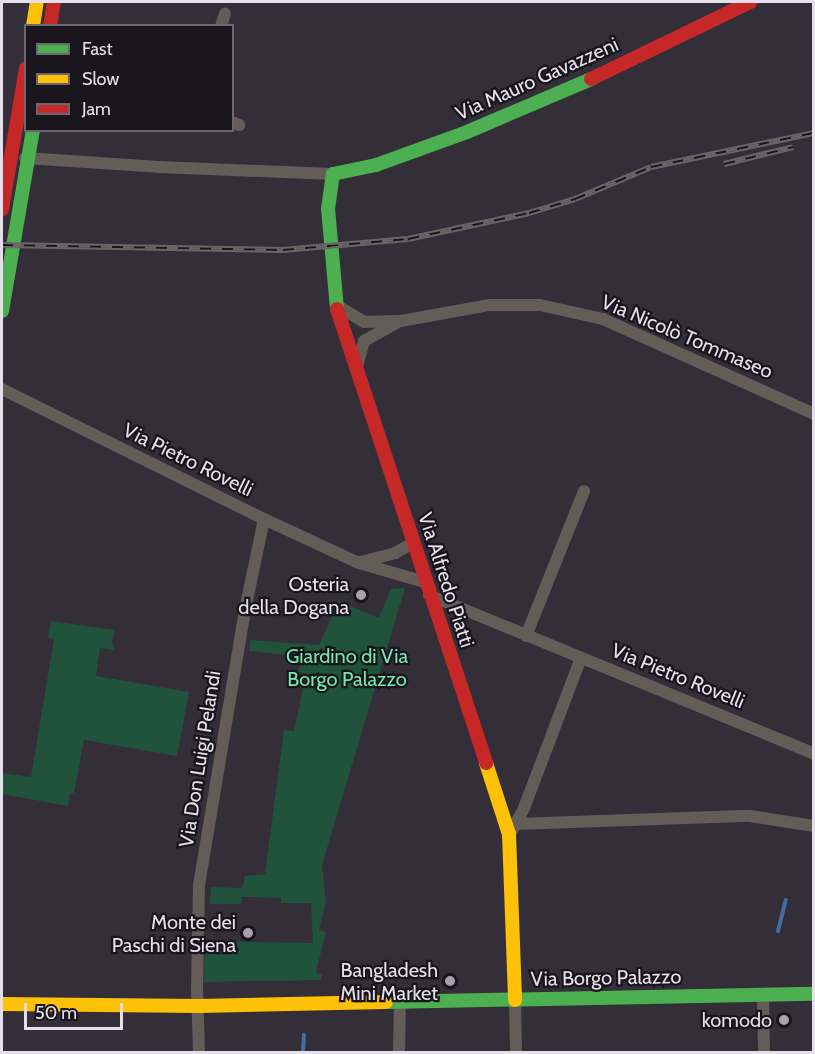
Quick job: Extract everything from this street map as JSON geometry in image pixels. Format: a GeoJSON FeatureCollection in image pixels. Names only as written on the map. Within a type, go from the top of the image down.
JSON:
{"type":"FeatureCollection","features":[{"type":"Feature","properties":{"kind":"main road"},"geometry":{"type":"LineString","coordinates":[[33,24],[37,2]]}},
{"type":"Feature","properties":{"kind":"main road"},"geometry":{"type":"LineString","coordinates":[[50,24],[54,2]]}},
{"type":"Feature","properties":{"kind":"main road","name":"Via Mauro Gavazzeni"},"geometry":{"type":"LineString","coordinates":[[333,174],[376,165],[554,97],[750,2]]}},
{"type":"Feature","properties":{"kind":"main road"},"geometry":{"type":"LineString","coordinates":[[2,209],[24,80]]}},
{"type":"Feature","properties":{"kind":"main road"},"geometry":{"type":"LineString","coordinates":[[2,311],[33,132]]}},
{"type":"Feature","properties":{"kind":"main road","name":"Via Alfredo Piatti"},"geometry":{"type":"LineString","coordinates":[[333,174],[328,209],[336,305],[427,588],[512,829],[515,1000]]}},
{"type":"Feature","properties":{"kind":"main road","name":"Via Borgo Palazzo"},"geometry":{"type":"LineString","coordinates":[[2,1004],[200,1006],[813,994]]}},
{"type":"Feature","properties":{"kind":"street"},"geometry":{"type":"LineString","coordinates":[[42,24],[46,2]]}},
{"type":"Feature","properties":{"kind":"street"},"geometry":{"type":"LineString","coordinates":[[20,158],[24,132]]}},
{"type":"Feature","properties":{"kind":"street"},"geometry":{"type":"LineString","coordinates":[[2,152],[20,158],[159,167],[333,174]]}},
{"type":"Feature","properties":{"kind":"street","name":"Via Nicolò Tommaseo"},"geometry":{"type":"LineString","coordinates":[[336,305],[364,322],[401,321],[489,305],[540,305],[603,319],[813,414]]}},
{"type":"Feature","properties":{"kind":"street","name":"Via Nicolò Tommaseo"},"geometry":{"type":"LineString","coordinates":[[357,367],[364,341],[401,321]]}},
{"type":"Feature","properties":{"kind":"street","name":"Via Pietro Rovelli"},"geometry":{"type":"LineString","coordinates":[[2,389],[264,519],[359,563],[427,588],[526,636],[717,712],[813,754]]}},
{"type":"Feature","properties":{"kind":"street"},"geometry":{"type":"LineString","coordinates":[[526,636],[584,491]]}},
{"type":"Feature","properties":{"kind":"street","name":"Via Don Luigi Pelandi"},"geometry":{"type":"LineString","coordinates":[[199,1053],[200,1006],[197,989],[199,885],[244,610],[264,519]]}},
{"type":"Feature","properties":{"kind":"street"},"geometry":{"type":"LineString","coordinates":[[359,563],[395,553],[413,543]]}},
{"type":"Feature","properties":{"kind":"street"},"geometry":{"type":"LineString","coordinates":[[581,658],[512,829],[750,816],[813,826]]}},
{"type":"Feature","properties":{"kind":"street"},"geometry":{"type":"LineString","coordinates":[[763,995],[764,1053]]}},
{"type":"Feature","properties":{"kind":"street"},"geometry":{"type":"LineString","coordinates":[[515,1000],[516,1053]]}},
{"type":"Feature","properties":{"kind":"street"},"geometry":{"type":"LineString","coordinates":[[399,1053],[400,1002]]}},
{"type":"Feature","properties":{"kind":"green space","name":"Giardino di Via Borgo Palazzo"},"geometry":{"type":"Polygon","coordinates":[[[405,588],[322,865],[326,902],[319,930],[326,932],[316,972],[322,975],[321,980],[204,982],[205,941],[313,943],[311,903],[281,903],[281,898],[242,897],[241,904],[210,904],[211,887],[242,888],[245,876],[265,874],[284,730],[294,731],[306,675],[298,671],[302,657],[249,651],[250,640],[319,645],[339,601],[379,618],[391,589],[405,588]]]}},
{"type":"Feature","properties":{"kind":"green space"},"geometry":{"type":"Polygon","coordinates":[[[51,621],[115,630],[112,642],[115,650],[100,648],[96,676],[189,692],[177,756],[84,740],[74,793],[70,793],[68,806],[2,794],[2,773],[31,777],[54,639],[48,638],[51,621]]]}},
{"type":"Feature","properties":{"kind":"waterway"},"geometry":{"type":"LineString","coordinates":[[778,931],[786,900]]}},
{"type":"Feature","properties":{"kind":"waterway"},"geometry":{"type":"LineString","coordinates":[[303,1052],[304,1035]]}},
{"type":"Feature","properties":{"kind":"railway"},"geometry":{"type":"LineString","coordinates":[[2,245],[283,250],[408,239],[529,213],[575,199],[651,167],[814,133]]}},
{"type":"Feature","properties":{"kind":"railway"},"geometry":{"type":"LineString","coordinates":[[724,164],[793,147]]}},
{"type":"Feature","properties":{"kind":"traffic: fast"},"geometry":{"type":"LineString","coordinates":[[337,309],[328,209],[333,174],[376,165],[467,132],[591,79]]}},
{"type":"Feature","properties":{"kind":"traffic: fast"},"geometry":{"type":"LineString","coordinates":[[2,311],[33,132]]}},
{"type":"Feature","properties":{"kind":"traffic: fast"},"geometry":{"type":"LineString","coordinates":[[386,1002],[814,994]]}},
{"type":"Feature","properties":{"kind":"traffic: slow"},"geometry":{"type":"LineString","coordinates":[[33,24],[37,2]]}},
{"type":"Feature","properties":{"kind":"traffic: slow"},"geometry":{"type":"LineString","coordinates":[[486,763],[509,834],[515,1000]]}},
{"type":"Feature","properties":{"kind":"traffic: slow"},"geometry":{"type":"LineString","coordinates":[[2,1004],[199,1006],[386,1002]]}},
{"type":"Feature","properties":{"kind":"traffic: jam"},"geometry":{"type":"LineString","coordinates":[[50,24],[54,2]]}},
{"type":"Feature","properties":{"kind":"traffic: jam"},"geometry":{"type":"LineString","coordinates":[[591,79],[750,2]]}},
{"type":"Feature","properties":{"kind":"traffic: jam"},"geometry":{"type":"LineString","coordinates":[[2,209],[24,80]]}},
{"type":"Feature","properties":{"kind":"traffic: jam"},"geometry":{"type":"LineString","coordinates":[[337,309],[486,763]]}},
{"type":"Feature","properties":{"kind":"place","name":"Osteria della Dogana"},"geometry":{"type":"Point","coordinates":[361,595]}},
{"type":"Feature","properties":{"kind":"place","name":"Monte dei Paschi di Siena"},"geometry":{"type":"Point","coordinates":[248,933]}},
{"type":"Feature","properties":{"kind":"place","name":"Bangladesh Mini Market"},"geometry":{"type":"Point","coordinates":[450,981]}},
{"type":"Feature","properties":{"kind":"place","name":"komodo"},"geometry":{"type":"Point","coordinates":[784,1020]}}]}
